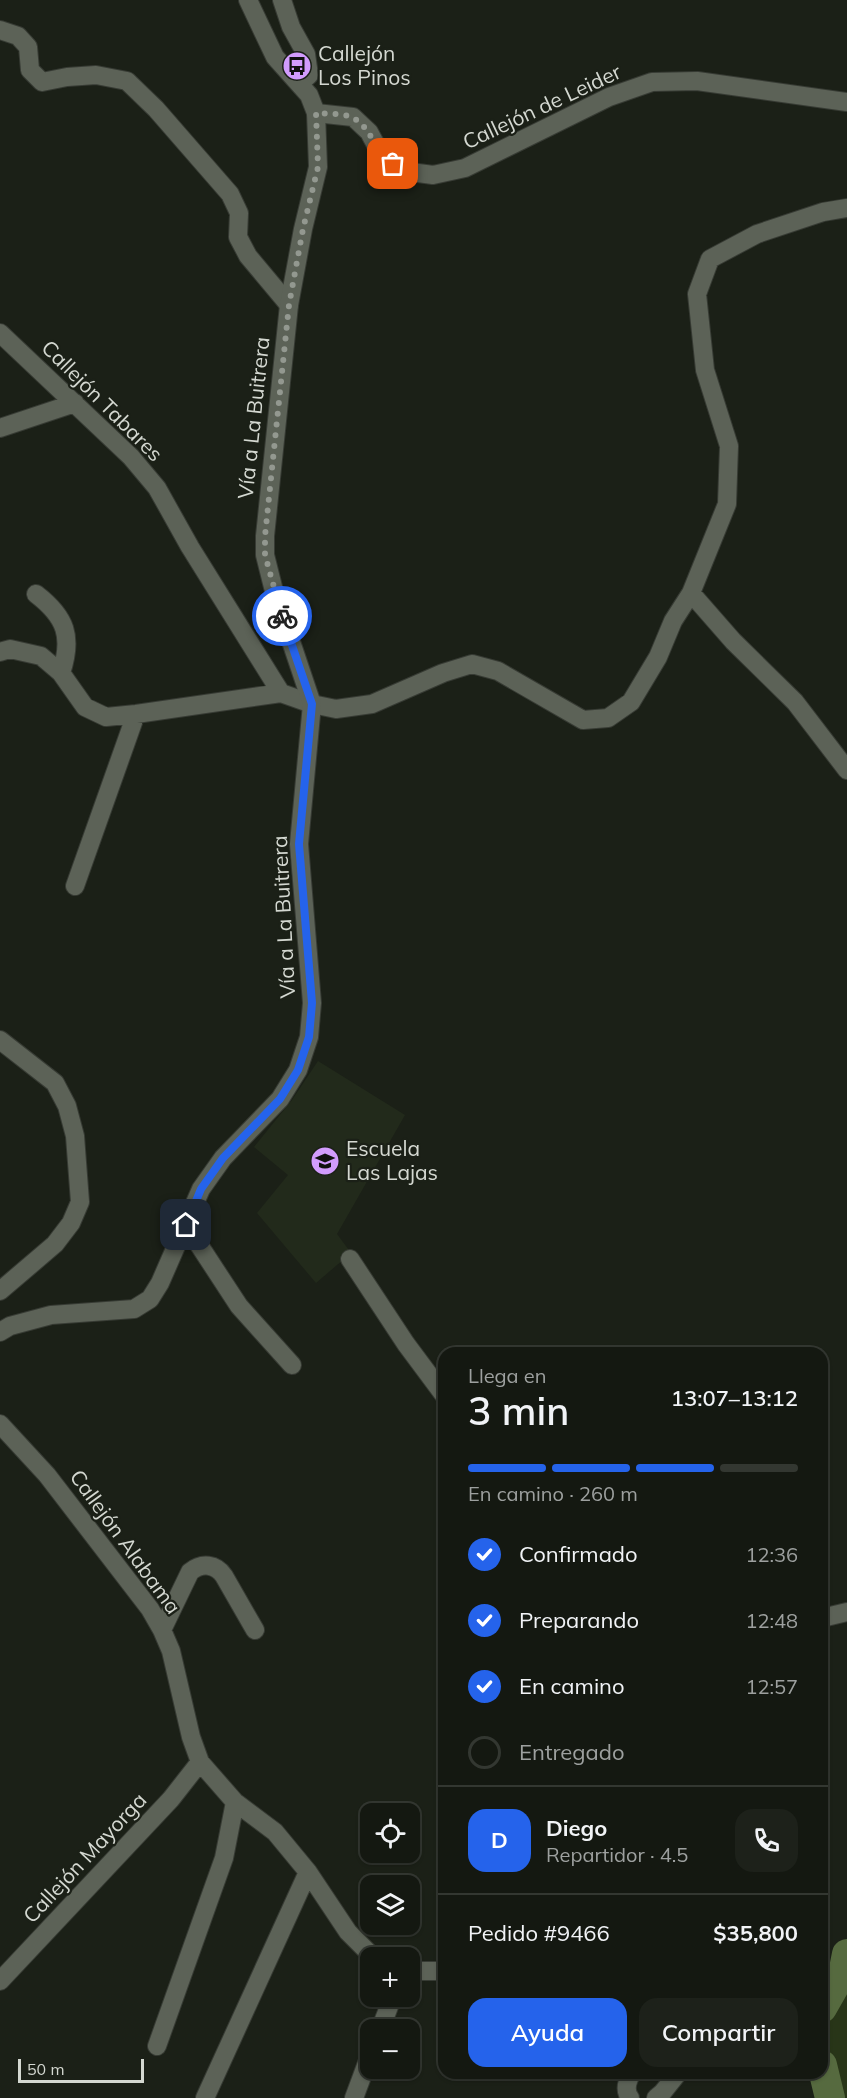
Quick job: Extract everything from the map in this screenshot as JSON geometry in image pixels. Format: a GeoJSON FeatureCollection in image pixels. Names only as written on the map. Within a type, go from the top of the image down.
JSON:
{"type":"FeatureCollection","features":[{"type":"Feature","properties":{"kind":"street","name":"Vía a La Buitrera"},"geometry":{"type":"LineString","coordinates":[[0,1332],[10,1326],[51,1315],[134,1309],[150,1299],[160,1283],[201,1189],[223,1158],[280,1099],[298,1070],[309,1037],[312,1003],[299,844],[312,704],[274,591],[265,555],[265,536],[289,305],[303,229],[318,167],[316,113],[309,95],[275,57],[248,0]]}},
{"type":"Feature","properties":{"kind":"street"},"geometry":{"type":"LineString","coordinates":[[282,0],[291,27],[306,54],[309,75],[300,83]]}},
{"type":"Feature","properties":{"kind":"street"},"geometry":{"type":"LineString","coordinates":[[0,30],[18,36],[28,47],[30,70],[42,82],[96,75],[127,81],[156,109],[230,194],[239,213],[238,237],[248,256],[289,305]]}},
{"type":"Feature","properties":{"kind":"street","name":"Callejón de Leider"},"geometry":{"type":"LineString","coordinates":[[316,113],[352,117],[369,132],[383,158],[403,171],[433,175],[465,168],[609,97],[652,82],[697,81],[847,102]]}},
{"type":"Feature","properties":{"kind":"street"},"geometry":{"type":"LineString","coordinates":[[0,652],[10,649],[42,656],[61,673],[86,707],[106,717],[281,693],[312,704],[336,709],[372,704],[443,673],[472,664],[498,671],[583,720],[608,718],[631,702],[658,657],[673,621],[691,592],[727,504],[729,446],[705,370],[697,294],[710,259],[757,234],[823,212],[847,208]]}},
{"type":"Feature","properties":{"kind":"street","name":"Callejón Tabares"},"geometry":{"type":"LineString","coordinates":[[0,333],[131,457],[157,488],[202,567],[281,693]]}},
{"type":"Feature","properties":{"kind":"street"},"geometry":{"type":"LineString","coordinates":[[0,428],[75,403]]}},
{"type":"Feature","properties":{"kind":"street"},"geometry":{"type":"LineString","coordinates":[[691,592],[733,641],[795,702],[847,770]]}},
{"type":"Feature","properties":{"kind":"street"},"geometry":{"type":"LineString","coordinates":[[36,594],[57,612],[64,628],[68,642],[67,657],[61,673]]}},
{"type":"Feature","properties":{"kind":"street"},"geometry":{"type":"LineString","coordinates":[[75,886],[136,714]]}},
{"type":"Feature","properties":{"kind":"street"},"geometry":{"type":"LineString","coordinates":[[0,1040],[55,1083],[67,1106],[75,1136],[80,1202],[71,1223],[56,1245],[0,1291]]}},
{"type":"Feature","properties":{"kind":"street"},"geometry":{"type":"LineString","coordinates":[[186,1225],[239,1306],[292,1365]]}},
{"type":"Feature","properties":{"kind":"street"},"geometry":{"type":"LineString","coordinates":[[350,1259],[406,1344],[438,1387]]}},
{"type":"Feature","properties":{"kind":"street","name":"Callejón Alabama"},"geometry":{"type":"LineString","coordinates":[[0,1424],[47,1475],[150,1609],[171,1651],[191,1737],[200,1762],[235,1802],[275,1832],[309,1872],[348,1932],[363,1947]]}},
{"type":"Feature","properties":{"kind":"street"},"geometry":{"type":"LineString","coordinates":[[162,1630],[190,1572],[196,1567],[213,1565],[224,1576],[255,1630]]}},
{"type":"Feature","properties":{"kind":"street"},"geometry":{"type":"LineString","coordinates":[[828,1617],[847,1612]]}},
{"type":"Feature","properties":{"kind":"street","name":"Callejón Mayorga"},"geometry":{"type":"LineString","coordinates":[[0,1981],[171,1799],[200,1762]]}},
{"type":"Feature","properties":{"kind":"street"},"geometry":{"type":"LineString","coordinates":[[157,2046],[224,1858],[235,1802]]}},
{"type":"Feature","properties":{"kind":"street"},"geometry":{"type":"LineString","coordinates":[[205,2098],[309,1872]]}},
{"type":"Feature","properties":{"kind":"street"},"geometry":{"type":"LineString","coordinates":[[420,1971],[438,1971]]}},
{"type":"Feature","properties":{"kind":"street"},"geometry":{"type":"LineString","coordinates":[[354,2098],[361,2079]]}},
{"type":"Feature","properties":{"kind":"street"},"geometry":{"type":"LineString","coordinates":[[628,2079],[627,2094],[630,2098]]}},
{"type":"Feature","properties":{"kind":"street"},"geometry":{"type":"LineString","coordinates":[[663,2096],[674,2079]]}},
{"type":"Feature","properties":{"kind":"shaded area","name":"Escuela Las Lajas"},"geometry":{"type":"Polygon","coordinates":[[[318,1061],[405,1115],[337,1234],[351,1253],[316,1283],[257,1213],[288,1175],[254,1147],[292,1100],[318,1061]]]}},
{"type":"Feature","properties":{"kind":"green space"},"geometry":{"type":"Polygon","coordinates":[[[847,1954],[847,2098],[830,2098],[825,2079],[828,2079],[828,1997],[844,1969],[847,1954]]]}},
{"type":"Feature","properties":{"kind":"waterway"},"geometry":{"type":"LineString","coordinates":[[828,1997],[844,1969],[847,1954]]}},
{"type":"Feature","properties":{"kind":"waterway"},"geometry":{"type":"LineString","coordinates":[[825,2079],[830,2098]]}},
{"type":"Feature","properties":{"kind":"way so far"},"geometry":{"type":"LineString","coordinates":[[282,616],[265,555],[265,536],[289,305],[303,229],[318,167],[316,113],[352,117],[369,132],[383,158],[393,164]]}},
{"type":"Feature","properties":{"kind":"place","name":"Callejón Los Pinos"},"geometry":{"type":"Point","coordinates":[297,66]}},
{"type":"Feature","properties":{"kind":"place","name":"Escuela Las Lajas"},"geometry":{"type":"Point","coordinates":[325,1161]}},
{"type":"Feature","properties":{"kind":"route"},"geometry":{"type":"LineString","coordinates":[[186,1225],[201,1189],[223,1158],[280,1099],[298,1070],[309,1037],[312,1003],[299,844],[312,704],[282,616]]}}]}
